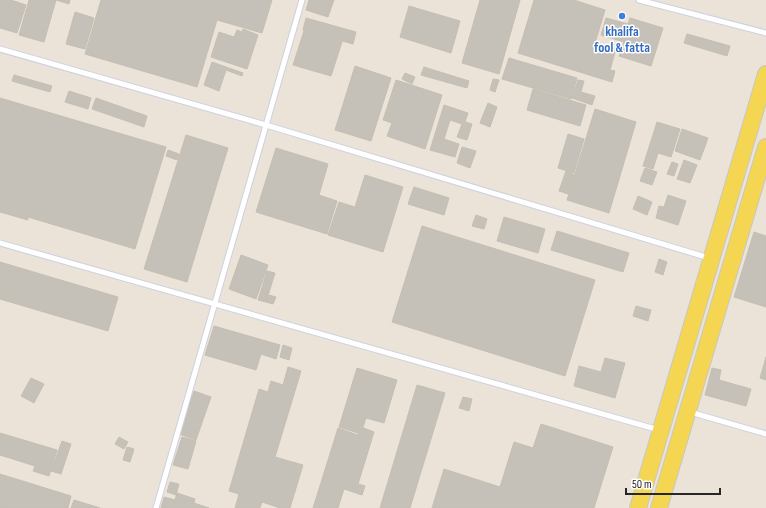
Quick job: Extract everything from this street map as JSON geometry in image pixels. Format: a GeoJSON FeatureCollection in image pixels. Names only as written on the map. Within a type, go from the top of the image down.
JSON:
{"type":"FeatureCollection","features":[{"type":"Feature","properties":{"kind":"main road"},"geometry":{"type":"LineString","coordinates":[[638,508],[766,74]]}},
{"type":"Feature","properties":{"kind":"main road"},"geometry":{"type":"LineString","coordinates":[[659,508],[766,147]]}},
{"type":"Feature","properties":{"kind":"lane"},"geometry":{"type":"LineString","coordinates":[[156,508],[302,0]]}},
{"type":"Feature","properties":{"kind":"lane"},"geometry":{"type":"LineString","coordinates":[[639,0],[766,33]]}},
{"type":"Feature","properties":{"kind":"lane"},"geometry":{"type":"LineString","coordinates":[[0,49],[266,124],[712,259]]}},
{"type":"Feature","properties":{"kind":"lane"},"geometry":{"type":"LineString","coordinates":[[0,243],[660,430]]}},
{"type":"Feature","properties":{"kind":"lane"},"geometry":{"type":"LineString","coordinates":[[688,411],[766,434]]}},
{"type":"Feature","properties":{"kind":"building"},"geometry":{"type":"Polygon","coordinates":[[[0,0],[11,0],[26,5],[17,33],[0,28],[0,0]]]}},
{"type":"Feature","properties":{"kind":"building"},"geometry":{"type":"Polygon","coordinates":[[[29,0],[56,0],[44,42],[19,35],[29,0]]]}},
{"type":"Feature","properties":{"kind":"building"},"geometry":{"type":"Polygon","coordinates":[[[56,0],[70,0],[69,4],[56,0]]]}},
{"type":"Feature","properties":{"kind":"building"},"geometry":{"type":"Polygon","coordinates":[[[101,0],[272,0],[262,33],[217,20],[197,87],[85,54],[101,0]]]}},
{"type":"Feature","properties":{"kind":"building"},"geometry":{"type":"Polygon","coordinates":[[[309,0],[334,0],[328,17],[306,10],[309,0]]]}},
{"type":"Feature","properties":{"kind":"building"},"geometry":{"type":"Polygon","coordinates":[[[480,0],[520,0],[499,74],[462,63],[480,0]]]}},
{"type":"Feature","properties":{"kind":"building"},"geometry":{"type":"Polygon","coordinates":[[[534,0],[574,0],[605,10],[595,43],[616,49],[610,70],[615,71],[612,82],[518,53],[534,0]]]}},
{"type":"Feature","properties":{"kind":"building"},"geometry":{"type":"Polygon","coordinates":[[[409,6],[460,21],[451,53],[400,37],[409,6]]]}},
{"type":"Feature","properties":{"kind":"building"},"geometry":{"type":"Polygon","coordinates":[[[75,12],[94,18],[85,49],[66,44],[75,12]]]}},
{"type":"Feature","properties":{"kind":"building"},"geometry":{"type":"Polygon","coordinates":[[[306,18],[356,32],[353,44],[303,30],[306,18]]]}},
{"type":"Feature","properties":{"kind":"building"},"geometry":{"type":"Polygon","coordinates":[[[606,18],[628,24],[630,18],[663,28],[651,66],[619,56],[624,42],[601,35],[606,18]]]}},
{"type":"Feature","properties":{"kind":"building"},"geometry":{"type":"Polygon","coordinates":[[[243,29],[258,35],[247,69],[211,57],[219,32],[234,37],[237,30],[242,32],[243,29]]]}},
{"type":"Feature","properties":{"kind":"building"},"geometry":{"type":"Polygon","coordinates":[[[304,31],[342,42],[331,76],[293,65],[304,31]]]}},
{"type":"Feature","properties":{"kind":"building"},"geometry":{"type":"Polygon","coordinates":[[[687,34],[730,46],[727,56],[684,43],[687,34]]]}},
{"type":"Feature","properties":{"kind":"building"},"geometry":{"type":"Polygon","coordinates":[[[509,58],[577,78],[571,99],[502,79],[509,58]]]}},
{"type":"Feature","properties":{"kind":"building"},"geometry":{"type":"Polygon","coordinates":[[[212,62],[243,73],[242,76],[226,70],[219,91],[204,85],[212,62]]]}},
{"type":"Feature","properties":{"kind":"building"},"geometry":{"type":"Polygon","coordinates":[[[355,66],[391,78],[371,141],[335,130],[355,66]]]}},
{"type":"Feature","properties":{"kind":"building"},"geometry":{"type":"Polygon","coordinates":[[[424,67],[469,81],[467,88],[421,75],[424,67]]]}},
{"type":"Feature","properties":{"kind":"building"},"geometry":{"type":"Polygon","coordinates":[[[405,73],[415,77],[412,84],[402,79],[405,73]]]}},
{"type":"Feature","properties":{"kind":"building"},"geometry":{"type":"Polygon","coordinates":[[[14,75],[52,86],[50,92],[12,81],[14,75]]]}},
{"type":"Feature","properties":{"kind":"building"},"geometry":{"type":"Polygon","coordinates":[[[493,79],[499,80],[495,92],[490,90],[493,79]]]}},
{"type":"Feature","properties":{"kind":"building"},"geometry":{"type":"Polygon","coordinates":[[[396,80],[442,95],[425,149],[387,136],[392,123],[383,120],[396,80]]]}},
{"type":"Feature","properties":{"kind":"building"},"geometry":{"type":"Polygon","coordinates":[[[578,80],[584,81],[581,92],[595,96],[592,105],[572,98],[578,80]]]}},
{"type":"Feature","properties":{"kind":"building"},"geometry":{"type":"Polygon","coordinates":[[[533,89],[586,105],[580,126],[527,110],[533,89]]]}},
{"type":"Feature","properties":{"kind":"building"},"geometry":{"type":"Polygon","coordinates":[[[69,91],[91,98],[88,109],[65,102],[69,91]]]}},
{"type":"Feature","properties":{"kind":"building"},"geometry":{"type":"Polygon","coordinates":[[[0,98],[166,147],[135,249],[28,217],[28,220],[0,212],[0,98]]]}},
{"type":"Feature","properties":{"kind":"building"},"geometry":{"type":"Polygon","coordinates":[[[96,98],[147,116],[144,127],[92,109],[96,98]]]}},
{"type":"Feature","properties":{"kind":"building"},"geometry":{"type":"Polygon","coordinates":[[[488,103],[497,107],[490,127],[480,123],[488,103]]]}},
{"type":"Feature","properties":{"kind":"building"},"geometry":{"type":"Polygon","coordinates":[[[444,105],[468,113],[465,122],[472,124],[467,140],[457,137],[462,124],[450,120],[444,139],[459,144],[455,157],[430,150],[444,105]]]}},
{"type":"Feature","properties":{"kind":"building"},"geometry":{"type":"Polygon","coordinates":[[[595,109],[636,122],[609,213],[567,200],[595,109]]]}},
{"type":"Feature","properties":{"kind":"building"},"geometry":{"type":"Polygon","coordinates":[[[657,122],[680,129],[671,157],[658,153],[653,169],[643,166],[657,122]]]}},
{"type":"Feature","properties":{"kind":"building"},"geometry":{"type":"Polygon","coordinates":[[[682,129],[708,138],[700,160],[675,151],[682,129]]]}},
{"type":"Feature","properties":{"kind":"building"},"geometry":{"type":"Polygon","coordinates":[[[568,134],[584,139],[574,173],[558,168],[568,134]]]}},
{"type":"Feature","properties":{"kind":"building"},"geometry":{"type":"Polygon","coordinates":[[[186,135],[228,148],[187,282],[144,269],[186,135]]]}},
{"type":"Feature","properties":{"kind":"building"},"geometry":{"type":"Polygon","coordinates":[[[462,147],[476,151],[470,168],[457,163],[462,147]]]}},
{"type":"Feature","properties":{"kind":"building"},"geometry":{"type":"Polygon","coordinates":[[[276,148],[328,164],[319,195],[337,201],[327,234],[256,212],[276,148]]]}},
{"type":"Feature","properties":{"kind":"building"},"geometry":{"type":"Polygon","coordinates":[[[168,150],[179,154],[177,160],[166,156],[168,150]]]}},
{"type":"Feature","properties":{"kind":"building"},"geometry":{"type":"Polygon","coordinates":[[[684,160],[697,165],[690,183],[677,179],[684,160]]]}},
{"type":"Feature","properties":{"kind":"building"},"geometry":{"type":"Polygon","coordinates":[[[672,162],[678,164],[674,176],[667,174],[672,162]]]}},
{"type":"Feature","properties":{"kind":"building"},"geometry":{"type":"Polygon","coordinates":[[[645,168],[657,172],[652,185],[640,181],[645,168]]]}},
{"type":"Feature","properties":{"kind":"building"},"geometry":{"type":"Polygon","coordinates":[[[566,171],[575,175],[568,194],[559,191],[566,171]]]}},
{"type":"Feature","properties":{"kind":"building"},"geometry":{"type":"Polygon","coordinates":[[[365,175],[403,187],[383,252],[328,235],[339,202],[355,207],[365,175]]]}},
{"type":"Feature","properties":{"kind":"building"},"geometry":{"type":"Polygon","coordinates":[[[414,187],[449,198],[444,215],[408,204],[414,187]]]}},
{"type":"Feature","properties":{"kind":"building"},"geometry":{"type":"Polygon","coordinates":[[[668,195],[686,201],[678,225],[656,218],[659,206],[664,207],[668,195]]]}},
{"type":"Feature","properties":{"kind":"building"},"geometry":{"type":"Polygon","coordinates":[[[638,196],[652,202],[647,215],[633,209],[638,196]]]}},
{"type":"Feature","properties":{"kind":"building"},"geometry":{"type":"Polygon","coordinates":[[[476,215],[487,219],[484,229],[472,226],[476,215]]]}},
{"type":"Feature","properties":{"kind":"building"},"geometry":{"type":"Polygon","coordinates":[[[504,217],[545,229],[538,253],[497,241],[504,217]]]}},
{"type":"Feature","properties":{"kind":"building"},"geometry":{"type":"Polygon","coordinates":[[[422,226],[595,280],[565,376],[392,322],[422,226]]]}},
{"type":"Feature","properties":{"kind":"building"},"geometry":{"type":"Polygon","coordinates":[[[557,231],[629,253],[623,272],[551,250],[557,231]]]}},
{"type":"Feature","properties":{"kind":"building"},"geometry":{"type":"Polygon","coordinates":[[[754,232],[766,236],[766,307],[734,297],[754,232]]]}},
{"type":"Feature","properties":{"kind":"building"},"geometry":{"type":"Polygon","coordinates":[[[241,255],[268,265],[256,299],[229,289],[241,255]]]}},
{"type":"Feature","properties":{"kind":"building"},"geometry":{"type":"Polygon","coordinates":[[[659,259],[667,262],[663,275],[655,272],[659,259]]]}},
{"type":"Feature","properties":{"kind":"building"},"geometry":{"type":"Polygon","coordinates":[[[0,262],[118,297],[108,331],[0,299],[0,262]]]}},
{"type":"Feature","properties":{"kind":"building"},"geometry":{"type":"Polygon","coordinates":[[[267,271],[275,273],[266,302],[258,300],[267,271]]]}},
{"type":"Feature","properties":{"kind":"building"},"geometry":{"type":"Polygon","coordinates":[[[269,295],[276,297],[273,304],[266,302],[269,295]]]}},
{"type":"Feature","properties":{"kind":"building"},"geometry":{"type":"Polygon","coordinates":[[[636,306],[651,310],[648,321],[633,316],[636,306]]]}},
{"type":"Feature","properties":{"kind":"building"},"geometry":{"type":"Polygon","coordinates":[[[214,326],[280,345],[276,359],[261,354],[256,370],[205,355],[214,326]]]}},
{"type":"Feature","properties":{"kind":"building"},"geometry":{"type":"Polygon","coordinates":[[[283,345],[292,348],[289,360],[280,357],[283,345]]]}},
{"type":"Feature","properties":{"kind":"building"},"geometry":{"type":"Polygon","coordinates":[[[766,357],[766,380],[760,378],[766,357]]]}},
{"type":"Feature","properties":{"kind":"building"},"geometry":{"type":"Polygon","coordinates":[[[605,358],[625,363],[615,398],[574,386],[579,366],[601,372],[605,358]]]}},
{"type":"Feature","properties":{"kind":"building"},"geometry":{"type":"Polygon","coordinates":[[[288,367],[301,371],[275,457],[303,465],[290,508],[280,508],[262,502],[260,508],[235,508],[239,494],[229,491],[259,389],[268,392],[271,381],[283,385],[288,367]]]}},
{"type":"Feature","properties":{"kind":"building"},"geometry":{"type":"Polygon","coordinates":[[[357,368],[397,380],[384,423],[366,418],[363,427],[360,426],[358,433],[339,427],[357,368]]]}},
{"type":"Feature","properties":{"kind":"building"},"geometry":{"type":"Polygon","coordinates":[[[712,368],[721,370],[719,380],[751,389],[746,406],[705,395],[712,368]]]}},
{"type":"Feature","properties":{"kind":"building"},"geometry":{"type":"Polygon","coordinates":[[[31,378],[44,384],[34,403],[21,396],[31,378]]]}},
{"type":"Feature","properties":{"kind":"building"},"geometry":{"type":"Polygon","coordinates":[[[417,385],[445,393],[410,508],[380,508],[417,385]]]}},
{"type":"Feature","properties":{"kind":"building"},"geometry":{"type":"Polygon","coordinates":[[[194,391],[211,397],[196,440],[179,434],[194,391]]]}},
{"type":"Feature","properties":{"kind":"building"},"geometry":{"type":"Polygon","coordinates":[[[463,397],[472,399],[469,411],[459,408],[463,397]]]}},
{"type":"Feature","properties":{"kind":"building"},"geometry":{"type":"Polygon","coordinates":[[[541,424],[613,447],[594,508],[432,508],[444,469],[500,487],[514,442],[533,448],[541,424]]]}},
{"type":"Feature","properties":{"kind":"building"},"geometry":{"type":"Polygon","coordinates":[[[361,427],[374,432],[358,484],[365,486],[362,495],[344,489],[338,508],[313,508],[338,428],[358,435],[361,427]]]}},
{"type":"Feature","properties":{"kind":"building"},"geometry":{"type":"Polygon","coordinates":[[[0,433],[57,450],[49,476],[33,471],[35,466],[0,455],[0,433]]]}},
{"type":"Feature","properties":{"kind":"building"},"geometry":{"type":"Polygon","coordinates":[[[119,437],[128,442],[124,449],[115,444],[119,437]]]}},
{"type":"Feature","properties":{"kind":"building"},"geometry":{"type":"Polygon","coordinates":[[[182,437],[196,441],[188,469],[173,465],[182,437]]]}},
{"type":"Feature","properties":{"kind":"building"},"geometry":{"type":"Polygon","coordinates":[[[62,441],[71,444],[61,474],[51,471],[62,441]]]}},
{"type":"Feature","properties":{"kind":"building"},"geometry":{"type":"Polygon","coordinates":[[[127,447],[134,449],[130,462],[123,460],[127,447]]]}},
{"type":"Feature","properties":{"kind":"building"},"geometry":{"type":"Polygon","coordinates":[[[0,474],[71,496],[68,508],[0,508],[0,474]]]}},
{"type":"Feature","properties":{"kind":"building"},"geometry":{"type":"Polygon","coordinates":[[[170,482],[179,484],[176,495],[167,492],[170,482]]]}},
{"type":"Feature","properties":{"kind":"building"},"geometry":{"type":"Polygon","coordinates":[[[177,493],[195,499],[194,503],[209,508],[161,508],[164,497],[175,500],[177,493]]]}},
{"type":"Feature","properties":{"kind":"building"},"geometry":{"type":"Polygon","coordinates":[[[74,500],[100,508],[71,508],[74,500]]]}},
{"type":"Feature","properties":{"kind":"place","name":"khalifa fool & fatta"},"geometry":{"type":"Point","coordinates":[622,16]}}]}
